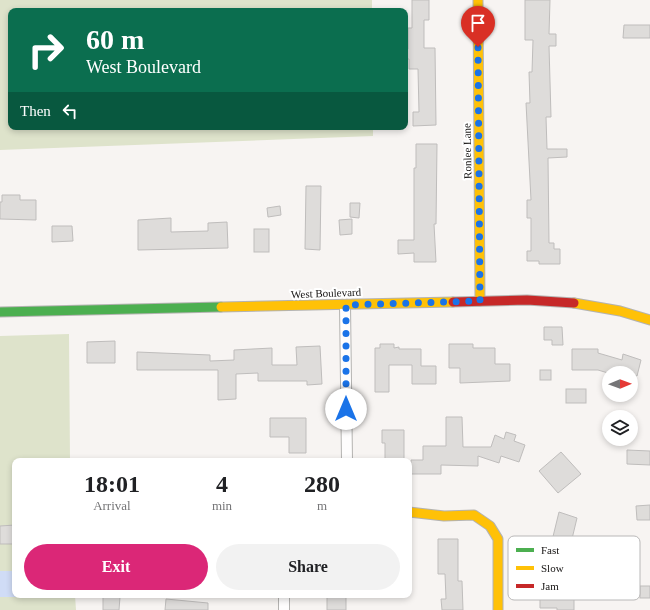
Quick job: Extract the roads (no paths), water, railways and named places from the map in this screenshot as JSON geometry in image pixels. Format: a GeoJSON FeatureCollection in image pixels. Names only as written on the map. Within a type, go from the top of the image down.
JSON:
{"type":"FeatureCollection","features":[{"type":"Feature","properties":{"kind":"street","name":"Ronlee Lane"},"geometry":{"type":"LineString","coordinates":[[478,0],[480,301]]}},
{"type":"Feature","properties":{"kind":"street","name":"West Boulevard"},"geometry":{"type":"LineString","coordinates":[[0,312],[540,300],[604,306],[650,320]]}},
{"type":"Feature","properties":{"kind":"street"},"geometry":{"type":"LineString","coordinates":[[346,305],[347,458]]}},
{"type":"Feature","properties":{"kind":"street"},"geometry":{"type":"LineString","coordinates":[[412,512],[444,516],[474,514],[490,526],[498,539],[498,610]]}},
{"type":"Feature","properties":{"kind":"street"},"geometry":{"type":"LineString","coordinates":[[284,598],[284,610]]}},
{"type":"Feature","properties":{"kind":"water"},"geometry":{"type":"Polygon","coordinates":[[[0,571],[12,571],[12,597],[0,597],[0,571]]]}}]}
